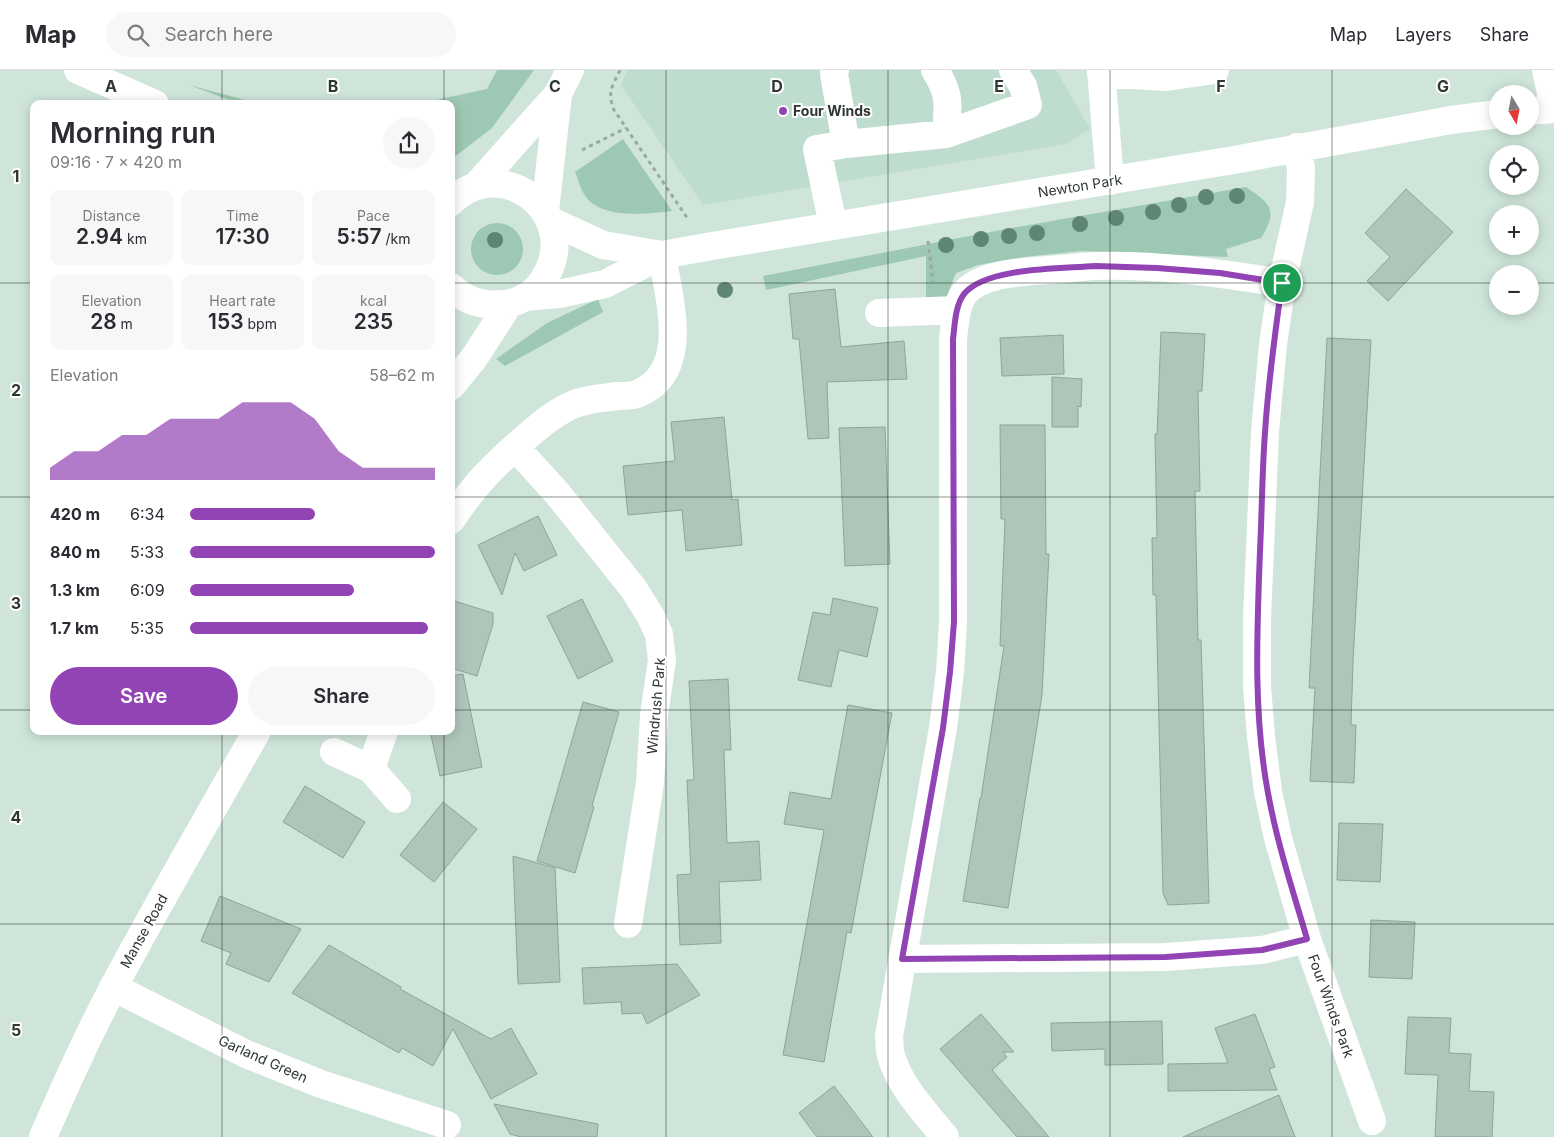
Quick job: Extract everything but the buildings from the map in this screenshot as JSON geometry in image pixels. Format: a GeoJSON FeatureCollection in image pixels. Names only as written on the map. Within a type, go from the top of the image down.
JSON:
{"type":"FeatureCollection","features":[{"type":"Feature","properties":{"kind":"street"},"geometry":{"type":"LineString","coordinates":[[78,70],[146,100]]}},
{"type":"Feature","properties":{"kind":"street"},"geometry":{"type":"LineString","coordinates":[[459,194],[558,94],[570,70]]}},
{"type":"Feature","properties":{"kind":"street"},"geometry":{"type":"LineString","coordinates":[[835,70],[834,74],[846,144]]}},
{"type":"Feature","properties":{"kind":"street"},"geometry":{"type":"LineString","coordinates":[[935,70],[945,87],[948,103],[946,134]]}},
{"type":"Feature","properties":{"kind":"street"},"geometry":{"type":"LineString","coordinates":[[833,225],[817,149],[846,144],[946,134],[1028,106],[1023,86],[1013,70]]}},
{"type":"Feature","properties":{"kind":"street"},"geometry":{"type":"LineString","coordinates":[[1110,181],[1101,71],[1166,77],[1215,70]]}},
{"type":"Feature","properties":{"kind":"street"},"geometry":{"type":"LineString","coordinates":[[1539,110],[1554,108],[1546,70]]}},
{"type":"Feature","properties":{"kind":"street"},"geometry":{"type":"LineString","coordinates":[[455,381],[517,301],[538,287],[549,272],[554,256],[555,238],[548,216],[558,94]]}},
{"type":"Feature","properties":{"kind":"street","name":"Newton Park"},"geometry":{"type":"LineString","coordinates":[[455,291],[472,302],[490,305],[559,294],[605,284],[662,255],[833,225],[1110,181],[1451,120],[1489,115]]}},
{"type":"Feature","properties":{"kind":"street","name":"Four Winds Park"},"geometry":{"type":"LineString","coordinates":[[1296,148],[1302,180],[1300,202],[1282,283],[1273,344],[1265,432],[1257,619],[1257,686],[1268,792],[1278,838],[1307,939],[1372,1121]]}},
{"type":"Feature","properties":{"kind":"street","name":"Newton Park"},"geometry":{"type":"LineString","coordinates":[[459,194],[495,183],[514,186],[532,196],[548,216],[603,245],[662,255]]}},
{"type":"Feature","properties":{"kind":"street"},"geometry":{"type":"LineString","coordinates":[[455,514],[467,495],[486,472],[549,418],[572,405],[592,399],[636,394],[652,386],[665,372],[672,353],[673,330],[662,255]]}},
{"type":"Feature","properties":{"kind":"street"},"geometry":{"type":"LineString","coordinates":[[945,1137],[899,1076],[891,1057],[889,1036],[943,728],[950,672],[954,613],[953,339],[957,310],[964,295],[974,286],[992,277],[1095,266],[1220,273],[1282,283]]}},
{"type":"Feature","properties":{"kind":"street"},"geometry":{"type":"LineString","coordinates":[[879,313],[957,310]]}},
{"type":"Feature","properties":{"kind":"street","name":"Windrush Park"},"geometry":{"type":"LineString","coordinates":[[515,447],[557,493],[633,588],[650,615],[659,634],[662,660],[654,715],[650,783],[628,924]]}},
{"type":"Feature","properties":{"kind":"street","name":"Manse Road"},"geometry":{"type":"LineString","coordinates":[[43,1137],[75,1064],[113,987],[255,735]]}},
{"type":"Feature","properties":{"kind":"street"},"geometry":{"type":"LineString","coordinates":[[371,770],[383,735]]}},
{"type":"Feature","properties":{"kind":"street"},"geometry":{"type":"LineString","coordinates":[[334,752],[371,770],[397,799]]}},
{"type":"Feature","properties":{"kind":"street"},"geometry":{"type":"LineString","coordinates":[[902,959],[1166,957],[1262,950],[1307,939]]}},
{"type":"Feature","properties":{"kind":"street","name":"Garland Green"},"geometry":{"type":"LineString","coordinates":[[113,987],[246,1054],[322,1084],[415,1127],[447,1125]]}},
{"type":"Feature","properties":{"kind":"path"},"geometry":{"type":"LineString","coordinates":[[620,70],[610,92],[609,99],[614,110],[706,247]]}},
{"type":"Feature","properties":{"kind":"path"},"geometry":{"type":"LineString","coordinates":[[577,149],[583,150],[626,128]]}},
{"type":"Feature","properties":{"kind":"shaded area"},"geometry":{"type":"Polygon","coordinates":[[[497,70],[534,70],[492,128],[455,155],[455,100],[436,100],[487,89],[497,70]]]}},
{"type":"Feature","properties":{"kind":"shaded area"},"geometry":{"type":"Polygon","coordinates":[[[627,70],[1056,70],[1090,129],[1066,144],[703,205],[621,85],[627,70]]]}},
{"type":"Feature","properties":{"kind":"shaded area"},"geometry":{"type":"Polygon","coordinates":[[[189,85],[245,100],[229,100],[189,85]]]}},
{"type":"Feature","properties":{"kind":"shaded area"},"geometry":{"type":"Polygon","coordinates":[[[623,139],[672,211],[637,214],[612,212],[591,202],[584,194],[575,172],[623,139]]]}},
{"type":"Feature","properties":{"kind":"shaded area"},"geometry":{"type":"Polygon","coordinates":[[[1246,187],[1266,203],[1269,208],[1270,220],[1261,238],[1226,249],[1228,257],[1080,251],[1024,257],[978,265],[956,273],[946,298],[926,299],[926,256],[766,290],[763,276],[1011,228],[1246,187]]]}},
{"type":"Feature","properties":{"kind":"shaded area"},"geometry":{"type":"Polygon","coordinates":[[[492,223],[502,223],[516,230],[523,244],[523,254],[516,268],[502,275],[492,275],[482,271],[475,264],[471,254],[471,244],[475,234],[482,227],[492,223]]]}},
{"type":"Feature","properties":{"kind":"shaded area"},"geometry":{"type":"Polygon","coordinates":[[[598,299],[603,312],[505,366],[496,359],[547,323],[598,299]]]}},
{"type":"Feature","properties":{"kind":"place","name":"Four Winds"},"geometry":{"type":"Point","coordinates":[783,111]}},
{"type":"Feature","properties":{"kind":"route"},"geometry":{"type":"LineString","coordinates":[[1095,266],[1220,273],[1282,283],[1273,344],[1265,432],[1257,619],[1257,686],[1268,792],[1278,838],[1307,939],[1262,950],[1166,957],[902,959],[943,728],[950,672],[954,622],[953,339],[957,310],[964,295],[974,286],[992,277],[1095,266]]}}]}
